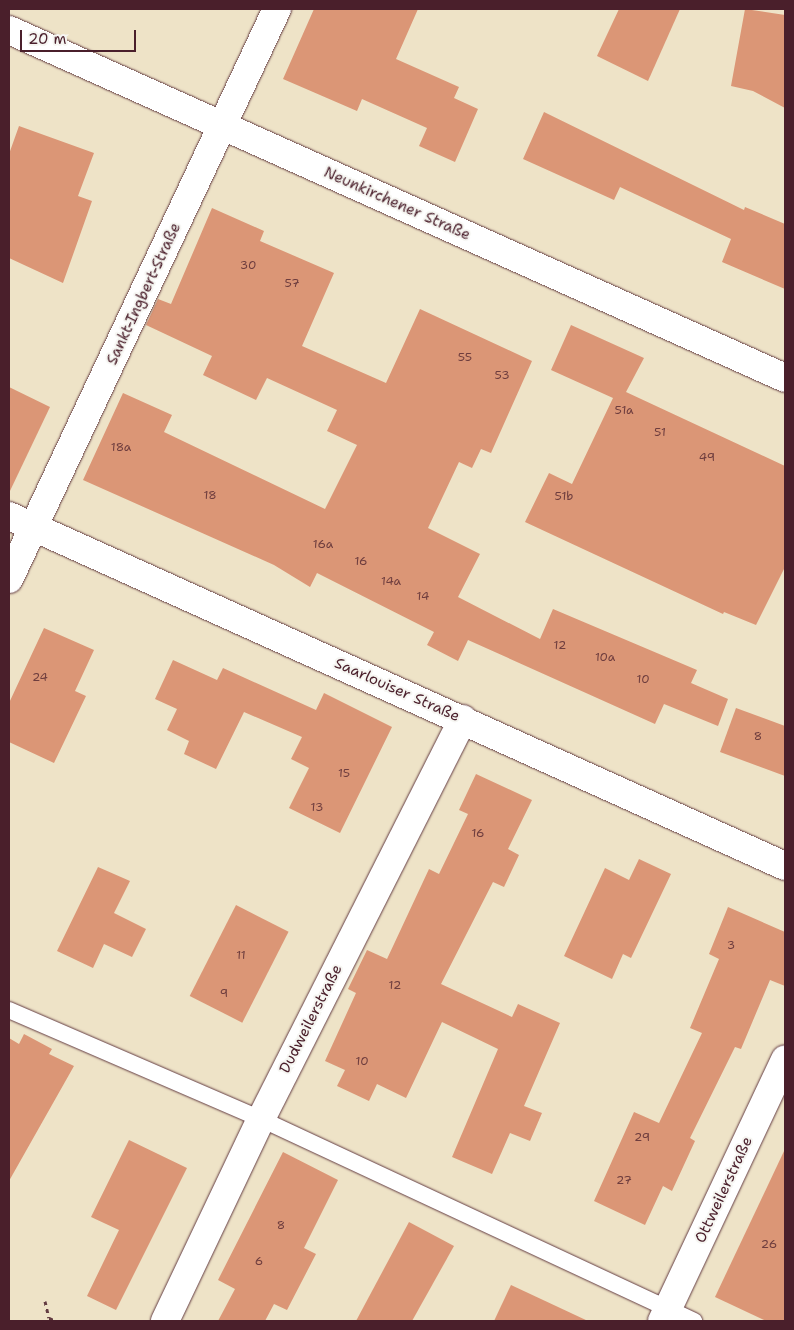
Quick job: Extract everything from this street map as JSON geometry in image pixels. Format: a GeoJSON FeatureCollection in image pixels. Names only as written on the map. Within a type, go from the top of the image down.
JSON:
{"type":"FeatureCollection","features":[{"type":"Feature","properties":{"kind":"street","name":"Sankt-Ingbert-Straße"},"geometry":{"type":"LineString","coordinates":[[9,579],[277,9]]}},
{"type":"Feature","properties":{"kind":"street","name":"Neunkirchener Straße"},"geometry":{"type":"LineString","coordinates":[[9,30],[785,378]]}},
{"type":"Feature","properties":{"kind":"street","name":"Saarlouiser Straße"},"geometry":{"type":"LineString","coordinates":[[9,516],[463,719],[785,866]]}},
{"type":"Feature","properties":{"kind":"street","name":"Dudweilerstraße"},"geometry":{"type":"LineString","coordinates":[[164,1321],[261,1119],[463,719]]}},
{"type":"Feature","properties":{"kind":"street","name":"Ottweilerstraße"},"geometry":{"type":"LineString","coordinates":[[665,1315],[785,1060]]}},
{"type":"Feature","properties":{"kind":"lane"},"geometry":{"type":"LineString","coordinates":[[9,1010],[261,1119],[665,1315],[694,1321]]}},
{"type":"Feature","properties":{"kind":"path"},"geometry":{"type":"LineString","coordinates":[[46,1301],[49,1318],[56,1321]]}},
{"type":"Feature","properties":{"kind":"building"},"geometry":{"type":"Polygon","coordinates":[[[314,9],[418,9],[396,59],[459,87],[454,98],[478,109],[455,162],[419,146],[427,128],[362,99],[357,111],[283,79],[314,9]]]}},
{"type":"Feature","properties":{"kind":"building"},"geometry":{"type":"Polygon","coordinates":[[[619,9],[680,9],[648,81],[597,56],[619,9]]]}},
{"type":"Feature","properties":{"kind":"building"},"geometry":{"type":"Polygon","coordinates":[[[745,9],[785,15],[785,108],[753,91],[731,86],[745,9]]]}},
{"type":"Feature","properties":{"kind":"building"},"geometry":{"type":"Polygon","coordinates":[[[544,112],[744,210],[745,207],[785,224],[785,289],[722,262],[731,239],[620,187],[614,200],[523,159],[544,112]]]}},
{"type":"Feature","properties":{"kind":"building"},"geometry":{"type":"Polygon","coordinates":[[[19,126],[94,153],[78,196],[92,201],[63,283],[9,258],[9,154],[19,126]]]}},
{"type":"Feature","properties":{"kind":"building"},"geometry":{"type":"Polygon","coordinates":[[[212,208],[264,231],[260,241],[334,273],[302,346],[386,383],[420,309],[532,361],[491,453],[481,449],[472,468],[459,462],[428,528],[480,554],[458,597],[540,639],[553,609],[697,670],[691,683],[728,699],[718,726],[664,704],[655,724],[468,640],[458,661],[427,645],[434,632],[317,573],[310,587],[274,565],[83,480],[123,393],[172,415],[164,432],[325,509],[357,445],[327,431],[337,410],[267,378],[256,400],[203,375],[212,356],[146,325],[158,299],[171,304],[212,208]]]}},
{"type":"Feature","properties":{"kind":"building"},"geometry":{"type":"Polygon","coordinates":[[[571,325],[644,358],[626,392],[785,466],[785,567],[756,625],[724,612],[723,614],[525,522],[549,473],[572,484],[613,398],[551,370],[571,325]]]}},
{"type":"Feature","properties":{"kind":"building"},"geometry":{"type":"Polygon","coordinates":[[[9,387],[50,407],[9,493],[9,387]]]}},
{"type":"Feature","properties":{"kind":"building"},"geometry":{"type":"Polygon","coordinates":[[[44,628],[94,650],[75,691],[86,696],[54,763],[9,742],[9,703],[44,628]]]}},
{"type":"Feature","properties":{"kind":"building"},"geometry":{"type":"Polygon","coordinates":[[[173,660],[217,680],[223,668],[316,710],[324,693],[392,727],[340,833],[289,808],[309,768],[291,759],[302,737],[244,712],[216,769],[184,754],[189,741],[167,730],[177,709],[155,699],[173,660]]]}},
{"type":"Feature","properties":{"kind":"building"},"geometry":{"type":"Polygon","coordinates":[[[736,708],[785,726],[785,776],[720,752],[736,708]]]}},
{"type":"Feature","properties":{"kind":"building"},"geometry":{"type":"Polygon","coordinates":[[[476,774],[532,800],[508,849],[519,855],[504,887],[493,882],[441,984],[512,1017],[518,1004],[560,1023],[524,1106],[542,1113],[530,1141],[510,1133],[492,1174],[452,1157],[498,1049],[442,1022],[406,1098],[377,1084],[369,1101],[337,1086],[345,1070],[325,1061],[356,993],[348,989],[367,950],[387,959],[429,869],[439,874],[468,814],[459,810],[476,774]]]}},
{"type":"Feature","properties":{"kind":"building"},"geometry":{"type":"Polygon","coordinates":[[[639,859],[671,874],[631,958],[623,954],[612,979],[564,956],[605,868],[629,880],[639,859]]]}},
{"type":"Feature","properties":{"kind":"building"},"geometry":{"type":"Polygon","coordinates":[[[98,867],[130,881],[114,913],[146,929],[132,957],[104,944],[93,968],[57,951],[98,867]]]}},
{"type":"Feature","properties":{"kind":"building"},"geometry":{"type":"Polygon","coordinates":[[[236,905],[289,932],[242,1023],[190,996],[236,905]]]}},
{"type":"Feature","properties":{"kind":"building"},"geometry":{"type":"Polygon","coordinates":[[[728,907],[785,932],[785,986],[770,980],[741,1049],[735,1047],[690,1138],[695,1141],[672,1191],[663,1186],[645,1225],[594,1201],[634,1112],[659,1123],[702,1033],[690,1028],[719,959],[709,954],[728,907]]]}},
{"type":"Feature","properties":{"kind":"building"},"geometry":{"type":"Polygon","coordinates":[[[24,1034],[52,1049],[49,1054],[74,1066],[9,1181],[9,1038],[19,1044],[24,1034]]]}},
{"type":"Feature","properties":{"kind":"building"},"geometry":{"type":"Polygon","coordinates":[[[129,1140],[187,1168],[116,1310],[87,1296],[119,1230],[91,1217],[129,1140]]]}},
{"type":"Feature","properties":{"kind":"building"},"geometry":{"type":"Polygon","coordinates":[[[785,1149],[785,1321],[766,1321],[715,1297],[785,1149]]]}},
{"type":"Feature","properties":{"kind":"building"},"geometry":{"type":"Polygon","coordinates":[[[283,1152],[338,1180],[304,1248],[316,1254],[287,1310],[274,1304],[265,1321],[218,1321],[235,1289],[218,1280],[283,1152]]]}},
{"type":"Feature","properties":{"kind":"building"},"geometry":{"type":"Polygon","coordinates":[[[409,1222],[454,1246],[412,1321],[356,1321],[409,1222]]]}},
{"type":"Feature","properties":{"kind":"building"},"geometry":{"type":"Polygon","coordinates":[[[511,1285],[588,1321],[494,1321],[511,1285]]]}}]}
